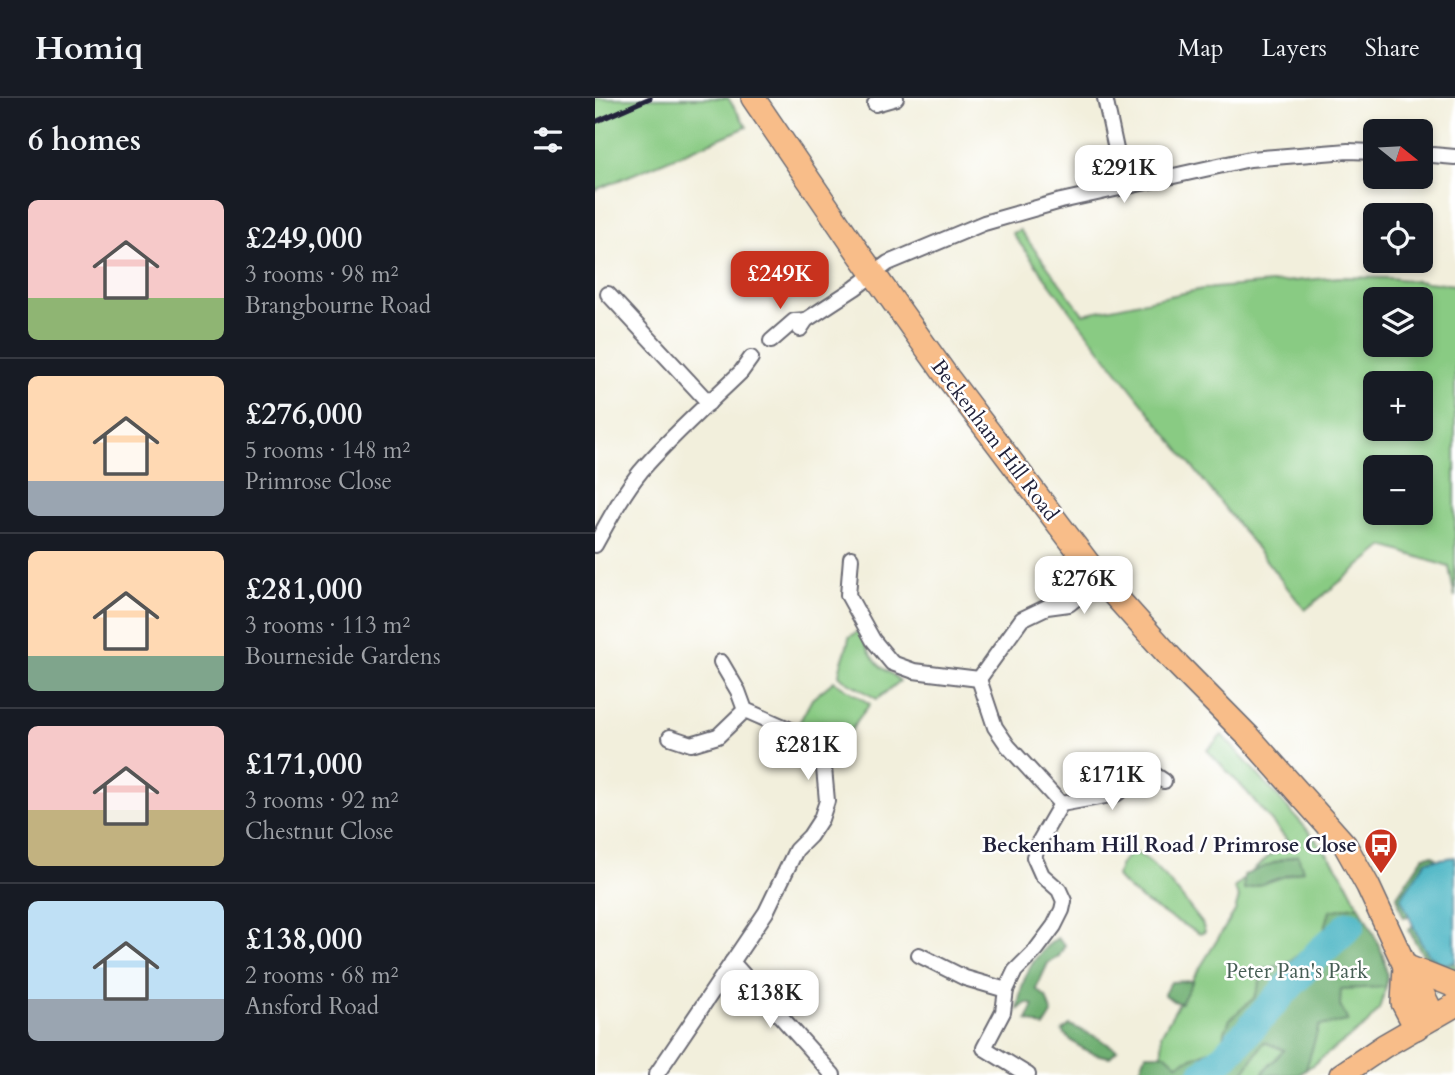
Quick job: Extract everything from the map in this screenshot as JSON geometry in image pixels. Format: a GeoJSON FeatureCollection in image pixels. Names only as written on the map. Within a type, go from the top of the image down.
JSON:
{"type":"FeatureCollection","features":[{"type":"Feature","properties":{"kind":"main road","name":"Beckenham Hill Road"},"geometry":{"type":"LineString","coordinates":[[753,98],[948,378],[1100,579],[1345,845],[1368,886],[1405,966],[1403,1003],[1425,1023]]}},
{"type":"Feature","properties":{"kind":"main road"},"geometry":{"type":"LineString","coordinates":[[1405,966],[1455,986]]}},
{"type":"Feature","properties":{"kind":"main road"},"geometry":{"type":"LineString","coordinates":[[1341,1075],[1384,1046],[1455,1005]]}},
{"type":"Feature","properties":{"kind":"street"},"geometry":{"type":"LineString","coordinates":[[876,104],[896,98]]}},
{"type":"Feature","properties":{"kind":"street"},"geometry":{"type":"LineString","coordinates":[[1105,98],[1124,187]]}},
{"type":"Feature","properties":{"kind":"street"},"geometry":{"type":"LineString","coordinates":[[771,341],[794,321],[803,324],[887,263],[983,223],[1061,201],[1250,159],[1363,152]]}},
{"type":"Feature","properties":{"kind":"street"},"geometry":{"type":"LineString","coordinates":[[1433,155],[1455,157]]}},
{"type":"Feature","properties":{"kind":"street"},"geometry":{"type":"LineString","coordinates":[[608,294],[709,403]]}},
{"type":"Feature","properties":{"kind":"street"},"geometry":{"type":"LineString","coordinates":[[595,545],[639,473],[755,361]]}},
{"type":"Feature","properties":{"kind":"street"},"geometry":{"type":"LineString","coordinates":[[851,558],[848,595],[873,640],[892,663],[914,671],[979,680]]}},
{"type":"Feature","properties":{"kind":"street"},"geometry":{"type":"LineString","coordinates":[[979,680],[1022,619],[1047,607],[1069,604],[1100,579]]}},
{"type":"Feature","properties":{"kind":"street"},"geometry":{"type":"LineString","coordinates":[[656,1075],[765,912],[796,849],[810,836],[821,819],[827,801],[824,768],[807,742],[793,731],[745,710],[738,691],[721,662]]}},
{"type":"Feature","properties":{"kind":"street"},"geometry":{"type":"LineString","coordinates":[[979,680],[995,727],[1008,746],[1061,804]]}},
{"type":"Feature","properties":{"kind":"street"},"geometry":{"type":"LineString","coordinates":[[670,737],[691,744],[718,736],[745,710]]}},
{"type":"Feature","properties":{"kind":"street"},"geometry":{"type":"LineString","coordinates":[[1028,1075],[984,1048],[1003,1012],[1006,990],[1015,971],[1036,950],[1062,910],[1064,901],[1059,890],[1042,875],[1034,857],[1039,842],[1061,804],[1116,794],[1135,780],[1155,775],[1164,781]]}},
{"type":"Feature","properties":{"kind":"street"},"geometry":{"type":"LineString","coordinates":[[919,955],[965,978],[1006,990]]}},
{"type":"Feature","properties":{"kind":"street"},"geometry":{"type":"LineString","coordinates":[[732,962],[833,1075]]}},
{"type":"Feature","properties":{"kind":"green space"},"geometry":{"type":"Polygon","coordinates":[[[595,98],[728,98],[747,127],[595,190],[595,98]]]}},
{"type":"Feature","properties":{"kind":"green space"},"geometry":{"type":"Polygon","coordinates":[[[1020,230],[1083,314],[1203,289],[1339,277],[1389,278],[1455,285],[1455,598],[1449,567],[1384,546],[1305,610],[1012,233],[1020,230]]]}},
{"type":"Feature","properties":{"kind":"green space"},"geometry":{"type":"Polygon","coordinates":[[[859,631],[877,663],[900,681],[877,699],[839,675],[849,637],[859,631]]]}},
{"type":"Feature","properties":{"kind":"green space"},"geometry":{"type":"Polygon","coordinates":[[[834,681],[870,704],[844,742],[825,751],[798,725],[812,699],[834,681]]]}},
{"type":"Feature","properties":{"kind":"green space","name":"Peter Pan's Park"},"geometry":{"type":"Polygon","coordinates":[[[1222,735],[1330,857],[1345,879],[1384,956],[1387,979],[1379,1009],[1367,1024],[1299,1075],[1157,1075],[1163,1059],[1161,1035],[1235,911],[1239,897],[1234,888],[1287,840],[1207,750],[1222,735]]]}},
{"type":"Feature","properties":{"kind":"green space"},"geometry":{"type":"Polygon","coordinates":[[[1135,853],[1152,864],[1171,884],[1202,923],[1205,932],[1200,934],[1156,909],[1117,877],[1122,862],[1135,853]]]}},
{"type":"Feature","properties":{"kind":"green space"},"geometry":{"type":"Polygon","coordinates":[[[1298,855],[1303,870],[1244,890],[1244,875],[1298,855]]]}},
{"type":"Feature","properties":{"kind":"green space"},"geometry":{"type":"Polygon","coordinates":[[[1432,855],[1438,860],[1426,862],[1402,898],[1409,916],[1403,917],[1397,896],[1424,856],[1432,855]]]}},
{"type":"Feature","properties":{"kind":"green space"},"geometry":{"type":"Polygon","coordinates":[[[1359,905],[1382,955],[1386,987],[1341,989],[1340,1006],[1348,1021],[1319,1026],[1306,1069],[1299,1075],[1263,1075],[1284,1050],[1264,1042],[1242,1075],[1138,1075],[1146,1054],[1166,1054],[1177,1064],[1219,1047],[1230,1019],[1255,997],[1264,969],[1286,964],[1322,937],[1330,911],[1359,905]]]}},
{"type":"Feature","properties":{"kind":"green space"},"geometry":{"type":"Polygon","coordinates":[[[1413,925],[1420,941],[1443,964],[1455,962],[1455,971],[1431,963],[1426,958],[1409,930],[1413,925]]]}},
{"type":"Feature","properties":{"kind":"green space"},"geometry":{"type":"Polygon","coordinates":[[[1057,938],[1065,945],[1059,956],[1048,963],[1036,989],[1046,997],[1052,1014],[1044,1027],[1027,1020],[1034,1005],[1026,1003],[1018,1010],[1019,999],[1029,969],[1041,952],[1057,938]]]}},
{"type":"Feature","properties":{"kind":"green space"},"geometry":{"type":"Polygon","coordinates":[[[1193,981],[1181,1003],[1164,994],[1171,982],[1193,981]]]}},
{"type":"Feature","properties":{"kind":"green space"},"geometry":{"type":"Polygon","coordinates":[[[1070,1025],[1117,1050],[1110,1057],[1084,1049],[1062,1031],[1070,1025]]]}},
{"type":"Feature","properties":{"kind":"water"},"geometry":{"type":"Polygon","coordinates":[[[1455,857],[1455,962],[1443,964],[1429,955],[1420,941],[1401,898],[1426,861],[1455,857]]]}},
{"type":"Feature","properties":{"kind":"waterway"},"geometry":{"type":"LineString","coordinates":[[1203,1075],[1224,1057],[1319,953],[1350,925]]}},
{"type":"Feature","properties":{"kind":"railway"},"geometry":{"type":"LineString","coordinates":[[595,122],[650,98]]}},
{"type":"Feature","properties":{"kind":"place","name":"Beckenham Hill Road / Primrose Close"},"geometry":{"type":"Point","coordinates":[1381,875]}}]}
